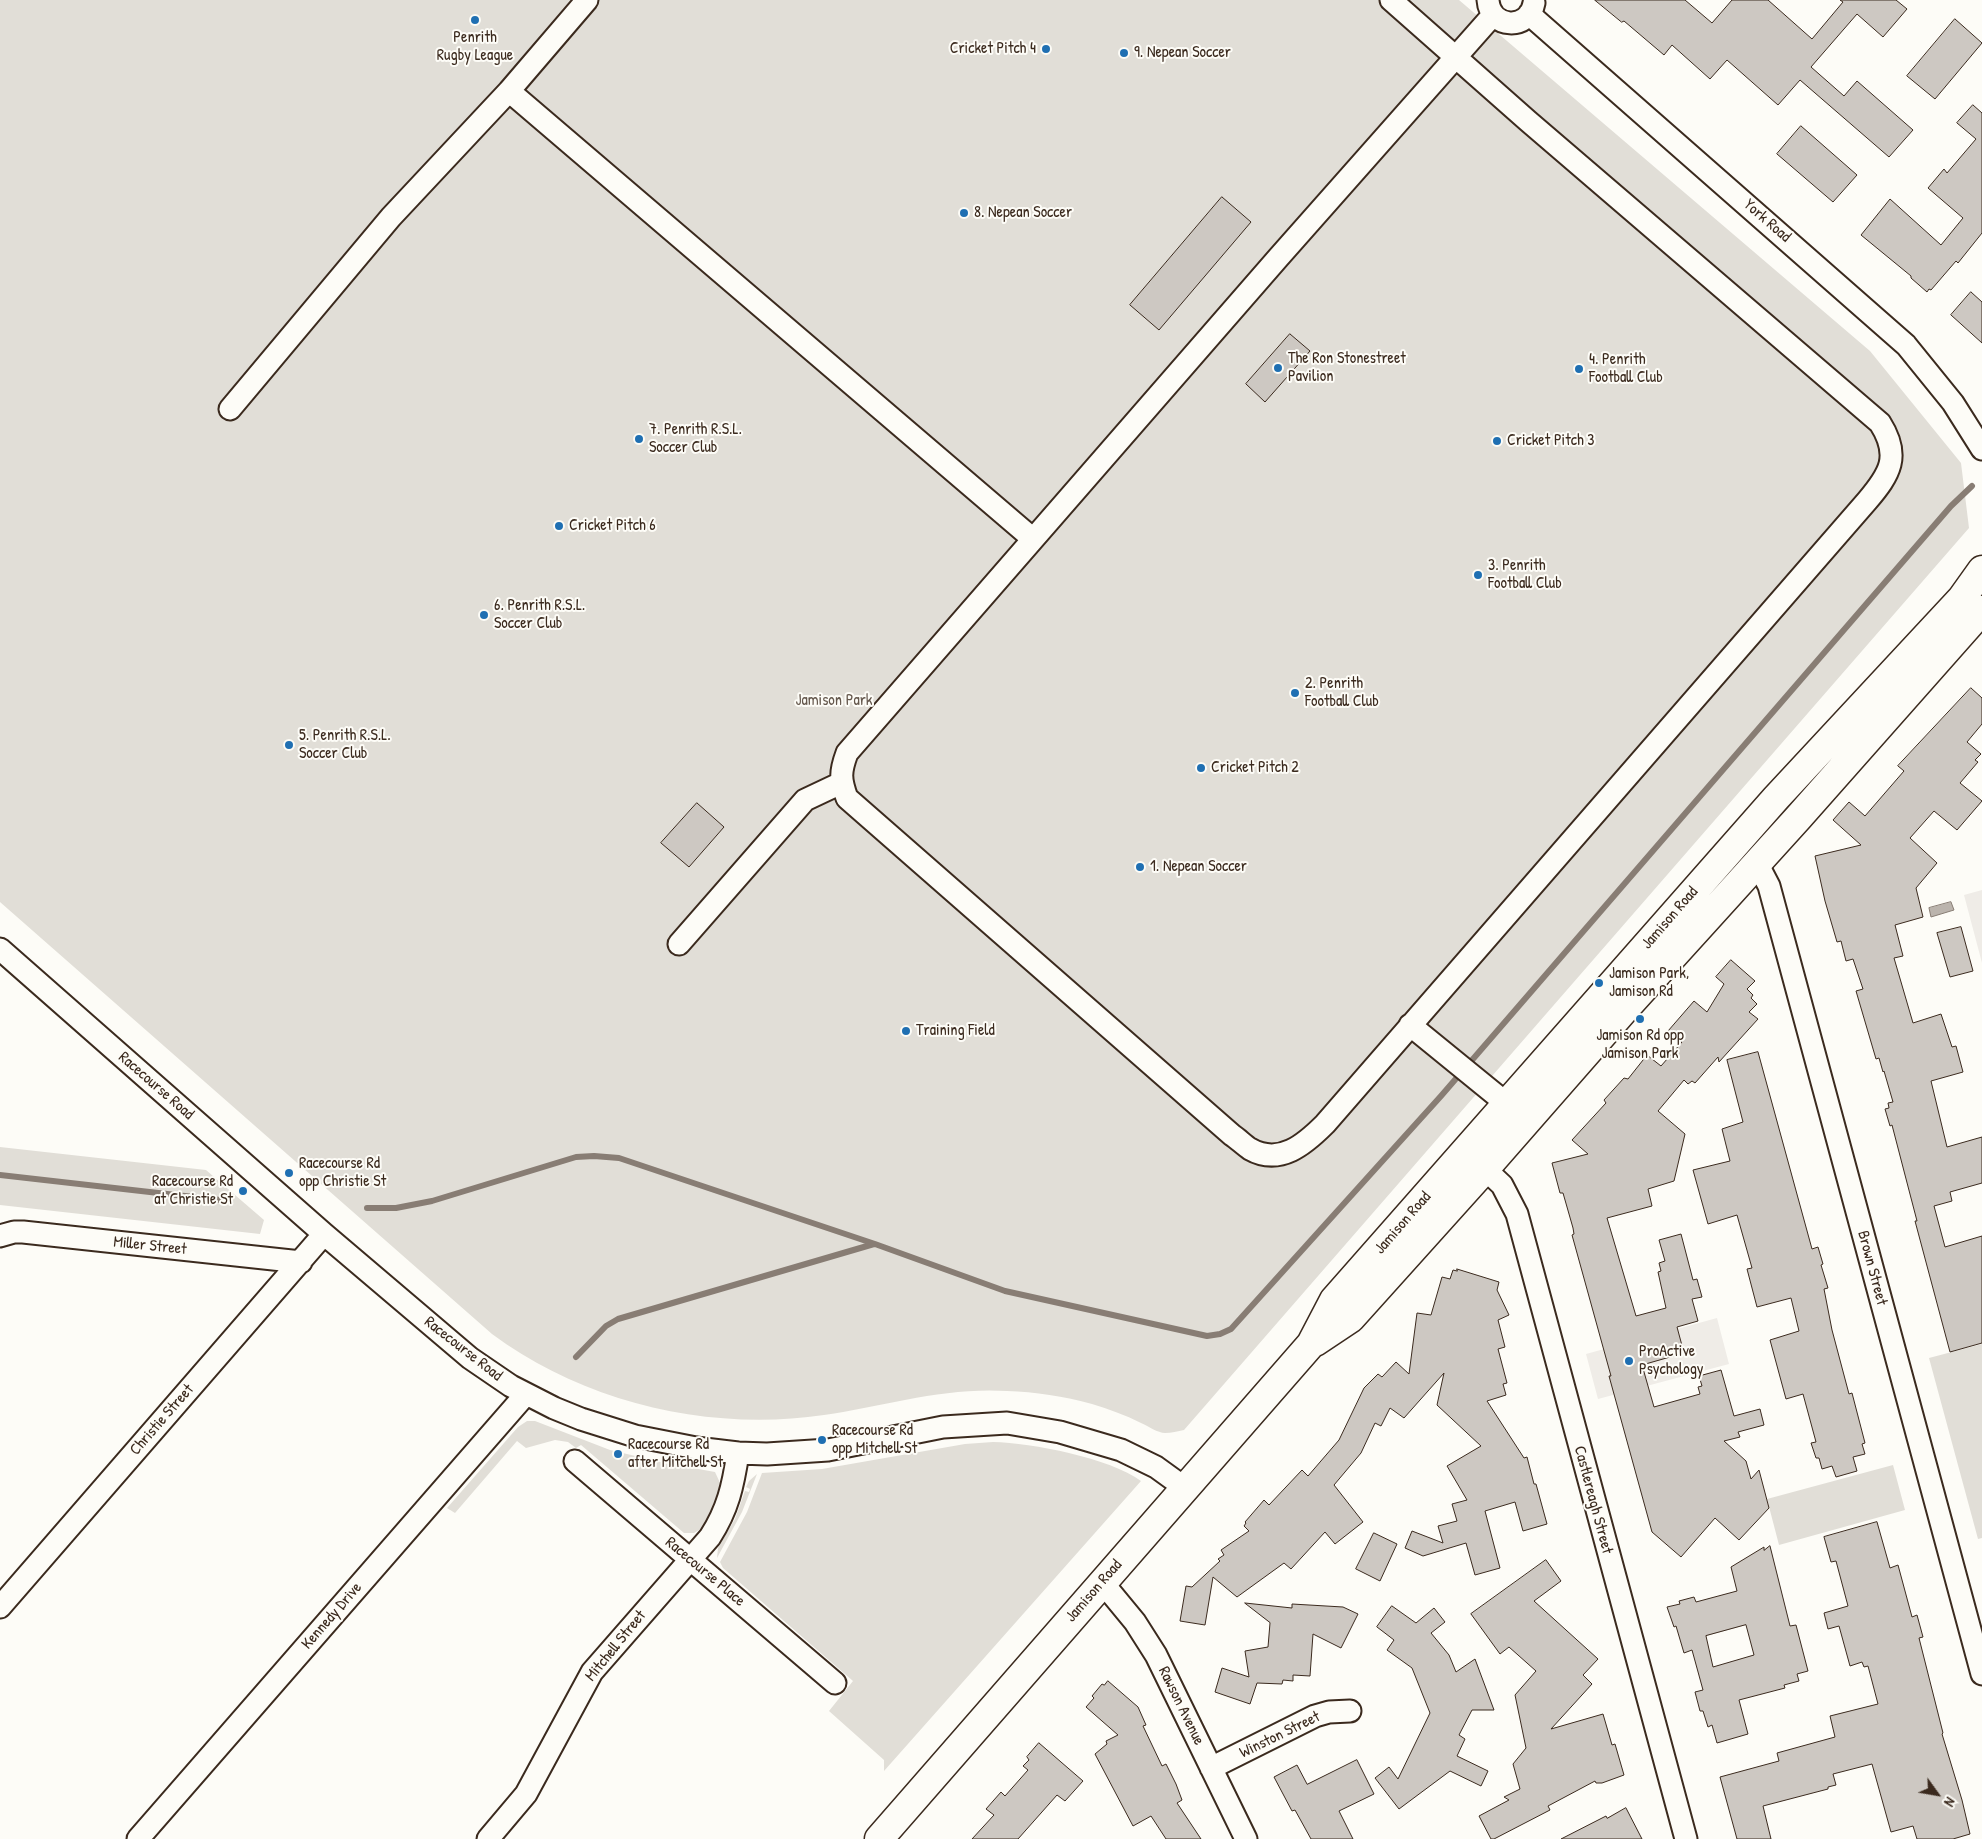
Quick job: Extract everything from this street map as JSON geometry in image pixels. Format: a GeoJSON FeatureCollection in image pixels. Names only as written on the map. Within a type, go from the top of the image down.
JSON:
{"type":"FeatureCollection","features":[{"type":"Feature","properties":{"kind":"main road","name":"Jamison Road"},"geometry":{"type":"LineString","coordinates":[[879,1839],[1311,1344],[1334,1300],[1776,798],[1962,598],[1982,570]]}},
{"type":"Feature","properties":{"kind":"main road","name":"Jamison Road"},"geometry":{"type":"LineString","coordinates":[[1311,1344],[1350,1318],[1982,610]]}},
{"type":"Feature","properties":{"kind":"street"},"geometry":{"type":"LineString","coordinates":[[230,410],[391,217],[509,91],[587,0]]}},
{"type":"Feature","properties":{"kind":"street"},"geometry":{"type":"LineString","coordinates":[[1391,0],[1456,56],[1528,121],[1880,423],[1890,443],[1891,458],[1887,474],[1867,501],[1308,1141],[1293,1151],[1278,1155],[1265,1154],[1250,1149],[1232,1134],[847,798],[841,783],[841,769],[847,753],[1456,56],[1490,7]]}},
{"type":"Feature","properties":{"kind":"street","name":"York Road"},"geometry":{"type":"LineString","coordinates":[[1490,7],[1504,22],[1511,23],[1518,22],[1532,7],[1906,345],[1954,403],[1982,449]]}},
{"type":"Feature","properties":{"kind":"street"},"geometry":{"type":"LineString","coordinates":[[509,91],[1033,539]]}},
{"type":"Feature","properties":{"kind":"street"},"geometry":{"type":"LineString","coordinates":[[679,944],[805,800],[841,783]]}},
{"type":"Feature","properties":{"kind":"street","name":"Brown Street"},"geometry":{"type":"LineString","coordinates":[[1757,863],[1769,886],[1982,1674]]}},
{"type":"Feature","properties":{"kind":"street","name":"Racecourse Road"},"geometry":{"type":"LineString","coordinates":[[0,949],[324,1234],[477,1363],[526,1394],[581,1419],[635,1436],[738,1454],[828,1450],[943,1427],[1007,1423],[1060,1432],[1120,1450],[1156,1467],[1185,1488]]}},
{"type":"Feature","properties":{"kind":"street"},"geometry":{"type":"LineString","coordinates":[[1410,1024],[1507,1104]]}},
{"type":"Feature","properties":{"kind":"street","name":"Castlereagh Street"},"geometry":{"type":"LineString","coordinates":[[1485,1169],[1502,1185],[1517,1214],[1686,1839]]}},
{"type":"Feature","properties":{"kind":"street","name":"Miller Street"},"geometry":{"type":"LineString","coordinates":[[0,1236],[14,1232],[23,1232],[300,1262]]}},
{"type":"Feature","properties":{"kind":"street","name":"Christie Street"},"geometry":{"type":"LineString","coordinates":[[0,1607],[324,1234]]}},
{"type":"Feature","properties":{"kind":"street","name":"Kennedy Drive"},"geometry":{"type":"LineString","coordinates":[[138,1839],[526,1394]]}},
{"type":"Feature","properties":{"kind":"street","name":"Mitchell Street"},"geometry":{"type":"LineString","coordinates":[[488,1839],[526,1794],[592,1672],[710,1537],[724,1512],[732,1490],[738,1454]]}},
{"type":"Feature","properties":{"kind":"street","name":"Racecourse Place"},"geometry":{"type":"LineString","coordinates":[[575,1461],[835,1683]]}},
{"type":"Feature","properties":{"kind":"street","name":"Rawson Avenue"},"geometry":{"type":"LineString","coordinates":[[1102,1582],[1135,1622],[1156,1655],[1246,1839]]}},
{"type":"Feature","properties":{"kind":"street","name":"Winston Street"},"geometry":{"type":"LineString","coordinates":[[1211,1768],[1315,1716],[1329,1712],[1350,1711]]}},
{"type":"Feature","properties":{"kind":"shaded area"},"geometry":{"type":"Polygon","coordinates":[[[1982,890],[1982,963],[1964,895],[1982,890]]]}},
{"type":"Feature","properties":{"kind":"shaded area"},"geometry":{"type":"Polygon","coordinates":[[[1951,902],[1954,910],[1931,917],[1929,908],[1951,902]]]}},
{"type":"Feature","properties":{"kind":"shaded area"},"geometry":{"type":"Polygon","coordinates":[[[1717,1318],[1729,1364],[1598,1399],[1586,1354],[1717,1318]]]}},
{"type":"Feature","properties":{"kind":"green space","name":"Jamison Park"},"geometry":{"type":"Polygon","coordinates":[[[0,0],[1459,0],[1870,351],[1961,463],[1969,528],[1184,1430],[1162,1433],[1111,1410],[1092,1404],[1050,1395],[1007,1391],[937,1394],[824,1415],[781,1419],[737,1419],[693,1415],[650,1407],[608,1394],[567,1378],[528,1358],[492,1334],[0,902],[0,0]]]}},
{"type":"Feature","properties":{"kind":"green space"},"geometry":{"type":"Polygon","coordinates":[[[0,1147],[206,1170],[264,1220],[260,1234],[0,1205],[0,1147]]]}},
{"type":"Feature","properties":{"kind":"green space"},"geometry":{"type":"Polygon","coordinates":[[[1982,1344],[1982,1538],[1978,1539],[1929,1358],[1982,1344]]]}},
{"type":"Feature","properties":{"kind":"green space"},"geometry":{"type":"Polygon","coordinates":[[[527,1421],[535,1421],[610,1450],[715,1472],[721,1485],[720,1497],[704,1527],[694,1533],[684,1533],[581,1445],[576,1448],[568,1442],[555,1440],[526,1448],[517,1441],[455,1513],[447,1508],[518,1427],[527,1421]]]}},
{"type":"Feature","properties":{"kind":"green space"},"geometry":{"type":"Polygon","coordinates":[[[993,1442],[1028,1445],[1070,1453],[1110,1465],[1141,1481],[884,1771],[884,1760],[829,1711],[853,1681],[723,1568],[720,1562],[747,1512],[762,1473],[822,1469],[965,1444],[993,1442]]]}},
{"type":"Feature","properties":{"kind":"green space"},"geometry":{"type":"Polygon","coordinates":[[[1893,1465],[1905,1510],[1779,1545],[1767,1499],[1893,1465]]]}},
{"type":"Feature","properties":{"kind":"green space"},"geometry":{"type":"Polygon","coordinates":[[[757,1474],[742,1512],[717,1558],[718,1548],[735,1519],[745,1491],[749,1492],[750,1489],[746,1487],[749,1481],[757,1474]]]}},
{"type":"Feature","properties":{"kind":"building"},"geometry":{"type":"Polygon","coordinates":[[[1595,0],[1685,0],[1712,23],[1732,0],[1768,0],[1812,39],[1843,2],[1840,0],[1896,0],[1907,9],[1883,37],[1857,14],[1811,67],[1844,96],[1857,81],[1913,130],[1889,157],[1800,80],[1778,105],[1727,60],[1710,79],[1672,45],[1664,55],[1624,21],[1622,22],[1595,0]]]}},
{"type":"Feature","properties":{"kind":"building"},"geometry":{"type":"Polygon","coordinates":[[[1955,19],[1982,43],[1935,99],[1907,76],[1955,19]]]}},
{"type":"Feature","properties":{"kind":"building"},"geometry":{"type":"Polygon","coordinates":[[[1973,105],[1982,113],[1982,233],[1958,263],[1956,261],[1931,290],[1929,289],[1927,292],[1911,276],[1861,235],[1890,199],[1941,245],[1963,218],[1928,188],[1944,169],[1947,173],[1976,139],[1957,123],[1973,105]]]}},
{"type":"Feature","properties":{"kind":"building"},"geometry":{"type":"Polygon","coordinates":[[[1801,126],[1857,175],[1833,202],[1777,154],[1801,126]]]}},
{"type":"Feature","properties":{"kind":"building"},"geometry":{"type":"Polygon","coordinates":[[[1222,197],[1251,222],[1159,330],[1130,305],[1222,197]]]}},
{"type":"Feature","properties":{"kind":"building"},"geometry":{"type":"Polygon","coordinates":[[[1971,292],[1982,302],[1982,343],[1951,315],[1971,292]]]}},
{"type":"Feature","properties":{"kind":"building","name":"The Ron Stonestreet Pavilion"},"geometry":{"type":"Polygon","coordinates":[[[1290,334],[1310,351],[1265,402],[1246,384],[1290,334]]]}},
{"type":"Feature","properties":{"kind":"building"},"geometry":{"type":"Polygon","coordinates":[[[1971,688],[1982,698],[1982,724],[1967,742],[1981,754],[1975,760],[1978,762],[1960,783],[1982,801],[1957,830],[1934,811],[1910,838],[1937,863],[1916,888],[1923,917],[1895,925],[1903,956],[1894,958],[1913,1023],[1941,1014],[1952,1047],[1956,1046],[1963,1072],[1931,1081],[1947,1147],[1982,1137],[1982,1183],[1950,1192],[1952,1201],[1934,1206],[1945,1247],[1982,1236],[1982,1343],[1950,1352],[1892,1125],[1890,1126],[1885,1109],[1889,1108],[1888,1103],[1893,1102],[1879,1058],[1876,1059],[1856,991],[1863,989],[1853,959],[1846,961],[1841,941],[1837,942],[1815,856],[1861,845],[1833,820],[1849,802],[1865,816],[1904,771],[1898,766],[1971,688]]]}},
{"type":"Feature","properties":{"kind":"building"},"geometry":{"type":"Polygon","coordinates":[[[697,803],[724,827],[689,867],[661,843],[697,803]]]}},
{"type":"Feature","properties":{"kind":"building"},"geometry":{"type":"Polygon","coordinates":[[[1961,927],[1973,971],[1950,977],[1937,933],[1961,927]]]}},
{"type":"Feature","properties":{"kind":"building"},"geometry":{"type":"Polygon","coordinates":[[[1731,960],[1755,981],[1747,989],[1753,995],[1751,998],[1757,1004],[1749,1012],[1758,1019],[1719,1062],[1718,1057],[1695,1083],[1692,1081],[1688,1084],[1684,1080],[1658,1111],[1685,1134],[1674,1181],[1648,1189],[1652,1206],[1607,1218],[1636,1316],[1666,1308],[1658,1272],[1661,1271],[1659,1263],[1665,1261],[1659,1240],[1681,1234],[1693,1280],[1697,1279],[1702,1297],[1692,1299],[1698,1321],[1677,1327],[1684,1353],[1642,1365],[1654,1407],[1700,1394],[1698,1387],[1702,1386],[1699,1376],[1721,1370],[1734,1416],[1760,1409],[1764,1425],[1738,1432],[1740,1437],[1724,1441],[1746,1461],[1751,1479],[1759,1470],[1769,1508],[1739,1540],[1715,1518],[1681,1557],[1652,1532],[1572,1235],[1574,1234],[1573,1228],[1563,1193],[1560,1193],[1552,1163],[1588,1154],[1572,1140],[1606,1103],[1604,1100],[1624,1078],[1628,1079],[1647,1055],[1661,1066],[1682,1042],[1668,1031],[1694,1001],[1707,1012],[1724,984],[1716,977],[1731,960]]]}},
{"type":"Feature","properties":{"kind":"building"},"geometry":{"type":"Polygon","coordinates":[[[1758,1052],[1812,1249],[1818,1247],[1823,1264],[1821,1265],[1828,1288],[1824,1289],[1832,1330],[1849,1394],[1852,1393],[1865,1443],[1862,1444],[1865,1454],[1853,1457],[1857,1471],[1836,1477],[1832,1466],[1822,1469],[1819,1458],[1816,1458],[1811,1443],[1816,1442],[1803,1394],[1786,1399],[1770,1340],[1799,1331],[1791,1298],[1757,1307],[1747,1269],[1752,1268],[1737,1215],[1708,1224],[1693,1170],[1730,1161],[1722,1129],[1743,1122],[1727,1060],[1758,1052]]]}},
{"type":"Feature","properties":{"kind":"building"},"geometry":{"type":"Polygon","coordinates":[[[1457,1269],[1499,1282],[1497,1290],[1509,1315],[1498,1320],[1505,1347],[1498,1349],[1507,1383],[1503,1384],[1506,1395],[1487,1401],[1524,1458],[1527,1457],[1547,1524],[1523,1531],[1515,1502],[1485,1511],[1500,1568],[1475,1575],[1466,1543],[1423,1556],[1405,1548],[1412,1531],[1443,1543],[1438,1526],[1457,1521],[1452,1504],[1467,1500],[1447,1466],[1481,1446],[1437,1405],[1444,1373],[1404,1418],[1390,1408],[1381,1426],[1375,1423],[1361,1453],[1334,1485],[1363,1522],[1335,1544],[1325,1532],[1291,1569],[1284,1563],[1237,1597],[1213,1577],[1205,1625],[1180,1621],[1186,1586],[1192,1587],[1220,1561],[1218,1559],[1224,1555],[1221,1550],[1249,1531],[1244,1526],[1245,1522],[1264,1500],[1269,1505],[1302,1470],[1308,1476],[1339,1440],[1364,1388],[1378,1374],[1382,1377],[1396,1362],[1409,1374],[1417,1313],[1431,1315],[1442,1277],[1450,1279],[1453,1270],[1457,1271],[1457,1269]]]}},
{"type":"Feature","properties":{"kind":"building"},"geometry":{"type":"Polygon","coordinates":[[[1877,1522],[1890,1568],[1898,1565],[1912,1617],[1917,1615],[1923,1637],[1919,1638],[1942,1734],[1970,1834],[1953,1839],[1917,1839],[1913,1826],[1891,1832],[1872,1764],[1833,1774],[1836,1785],[1828,1787],[1828,1789],[1763,1806],[1771,1839],[1737,1839],[1720,1777],[1779,1761],[1777,1753],[1835,1737],[1830,1716],[1878,1704],[1868,1666],[1864,1667],[1862,1662],[1850,1666],[1839,1626],[1828,1629],[1824,1613],[1848,1606],[1836,1561],[1831,1562],[1824,1537],[1877,1522]]]}},
{"type":"Feature","properties":{"kind":"building"},"geometry":{"type":"Polygon","coordinates":[[[1374,1533],[1397,1544],[1380,1581],[1356,1569],[1374,1533]]]}},
{"type":"Feature","properties":{"kind":"building"},"geometry":{"type":"Polygon","coordinates":[[[1770,1546],[1790,1626],[1796,1625],[1808,1671],[1797,1674],[1799,1681],[1784,1685],[1785,1688],[1739,1700],[1748,1734],[1717,1743],[1712,1725],[1708,1727],[1703,1711],[1700,1711],[1695,1692],[1703,1690],[1692,1650],[1684,1653],[1676,1626],[1674,1627],[1667,1607],[1680,1604],[1679,1601],[1694,1597],[1696,1602],[1737,1591],[1731,1567],[1764,1547],[1764,1550],[1770,1546]],[[1746,1625],[1706,1636],[1713,1667],[1754,1655],[1746,1625]]]}},
{"type":"Feature","properties":{"kind":"building"},"geometry":{"type":"Polygon","coordinates":[[[1546,1560],[1561,1581],[1534,1601],[1598,1659],[1583,1675],[1592,1684],[1551,1729],[1603,1714],[1612,1745],[1615,1744],[1624,1775],[1602,1783],[1596,1783],[1595,1781],[1548,1806],[1550,1810],[1491,1839],[1479,1816],[1509,1800],[1504,1797],[1520,1789],[1513,1764],[1526,1748],[1515,1695],[1536,1671],[1509,1647],[1500,1654],[1471,1614],[1546,1560]]]}},
{"type":"Feature","properties":{"kind":"building"},"geometry":{"type":"Polygon","coordinates":[[[1245,1603],[1292,1608],[1292,1604],[1343,1607],[1358,1614],[1341,1648],[1313,1634],[1310,1676],[1293,1675],[1293,1681],[1283,1680],[1282,1684],[1257,1683],[1250,1704],[1215,1692],[1222,1668],[1249,1677],[1245,1651],[1268,1647],[1270,1623],[1245,1603]]]}},
{"type":"Feature","properties":{"kind":"building"},"geometry":{"type":"Polygon","coordinates":[[[1392,1606],[1416,1623],[1434,1608],[1445,1622],[1431,1633],[1449,1655],[1456,1672],[1475,1659],[1494,1710],[1472,1710],[1459,1735],[1465,1739],[1457,1756],[1488,1771],[1481,1786],[1450,1771],[1399,1809],[1375,1778],[1389,1767],[1398,1779],[1430,1713],[1412,1668],[1387,1650],[1394,1640],[1377,1627],[1392,1606]]]}},
{"type":"Feature","properties":{"kind":"building"},"geometry":{"type":"Polygon","coordinates":[[[1108,1681],[1138,1707],[1146,1725],[1143,1726],[1162,1766],[1166,1764],[1176,1784],[1182,1800],[1177,1803],[1201,1839],[1166,1839],[1151,1816],[1133,1826],[1095,1754],[1107,1744],[1106,1741],[1118,1735],[1086,1707],[1102,1684],[1104,1685],[1108,1681]]]}},
{"type":"Feature","properties":{"kind":"building"},"geometry":{"type":"Polygon","coordinates":[[[1039,1743],[1083,1781],[1065,1801],[1057,1795],[1018,1839],[972,1839],[994,1815],[986,1809],[1001,1792],[1005,1796],[1028,1770],[1023,1766],[1029,1760],[1027,1757],[1039,1743]]]}},
{"type":"Feature","properties":{"kind":"building"},"geometry":{"type":"Polygon","coordinates":[[[1357,1760],[1374,1794],[1339,1811],[1353,1839],[1311,1839],[1295,1810],[1292,1811],[1274,1777],[1297,1765],[1307,1784],[1357,1760]]]}},
{"type":"Feature","properties":{"kind":"building"},"geometry":{"type":"Polygon","coordinates":[[[1626,1808],[1642,1839],[1561,1839],[1606,1816],[1607,1818],[1626,1808]]]}},
{"type":"Feature","properties":{"kind":"waterway"},"geometry":{"type":"LineString","coordinates":[[367,1208],[396,1208],[432,1201],[576,1157],[619,1158],[875,1244],[1005,1291],[1207,1336],[1220,1334],[1231,1329],[1441,1096],[1951,506],[1972,486]]}},
{"type":"Feature","properties":{"kind":"waterway"},"geometry":{"type":"LineString","coordinates":[[0,1175],[229,1201]]}},
{"type":"Feature","properties":{"kind":"waterway"},"geometry":{"type":"LineString","coordinates":[[576,1357],[606,1326],[618,1319],[874,1244]]}},
{"type":"Feature","properties":{"kind":"place","name":"Penrith Rugby League"},"geometry":{"type":"Point","coordinates":[475,20]}},
{"type":"Feature","properties":{"kind":"place","name":"Cricket Pitch 4"},"geometry":{"type":"Point","coordinates":[1046,49]}},
{"type":"Feature","properties":{"kind":"place","name":"9. Nepean Soccer"},"geometry":{"type":"Point","coordinates":[1124,53]}},
{"type":"Feature","properties":{"kind":"place","name":"8. Nepean Soccer"},"geometry":{"type":"Point","coordinates":[964,213]}},
{"type":"Feature","properties":{"kind":"place","name":"The Ron Stonestreet Pavilion"},"geometry":{"type":"Point","coordinates":[1278,368]}},
{"type":"Feature","properties":{"kind":"place","name":"4. Penrith Football Club"},"geometry":{"type":"Point","coordinates":[1579,369]}},
{"type":"Feature","properties":{"kind":"place","name":"7. Penrith R.S.L. Soccer Club"},"geometry":{"type":"Point","coordinates":[639,439]}},
{"type":"Feature","properties":{"kind":"place","name":"Cricket Pitch 3"},"geometry":{"type":"Point","coordinates":[1497,441]}},
{"type":"Feature","properties":{"kind":"place","name":"Cricket Pitch 6"},"geometry":{"type":"Point","coordinates":[559,526]}},
{"type":"Feature","properties":{"kind":"place","name":"3. Penrith Football Club"},"geometry":{"type":"Point","coordinates":[1478,575]}},
{"type":"Feature","properties":{"kind":"place","name":"6. Penrith R.S.L. Soccer Club"},"geometry":{"type":"Point","coordinates":[484,615]}},
{"type":"Feature","properties":{"kind":"place","name":"2. Penrith Football Club"},"geometry":{"type":"Point","coordinates":[1295,693]}},
{"type":"Feature","properties":{"kind":"place","name":"5. Penrith R.S.L. Soccer Club"},"geometry":{"type":"Point","coordinates":[289,745]}},
{"type":"Feature","properties":{"kind":"place","name":"Cricket Pitch 2"},"geometry":{"type":"Point","coordinates":[1201,768]}},
{"type":"Feature","properties":{"kind":"place","name":"1. Nepean Soccer"},"geometry":{"type":"Point","coordinates":[1140,867]}},
{"type":"Feature","properties":{"kind":"place","name":"Jamison Park, Jamison Rd"},"geometry":{"type":"Point","coordinates":[1599,983]}},
{"type":"Feature","properties":{"kind":"place","name":"Jamison Rd opp Jamison Park"},"geometry":{"type":"Point","coordinates":[1640,1019]}},
{"type":"Feature","properties":{"kind":"place","name":"Training Field"},"geometry":{"type":"Point","coordinates":[906,1031]}},
{"type":"Feature","properties":{"kind":"place","name":"Racecourse Rd opp Christie St"},"geometry":{"type":"Point","coordinates":[289,1173]}},
{"type":"Feature","properties":{"kind":"place","name":"Racecourse Rd at Christie St"},"geometry":{"type":"Point","coordinates":[243,1191]}},
{"type":"Feature","properties":{"kind":"place","name":"ProActive Psychology"},"geometry":{"type":"Point","coordinates":[1629,1361]}},
{"type":"Feature","properties":{"kind":"place","name":"Racecourse Rd opp Mitchell St"},"geometry":{"type":"Point","coordinates":[822,1440]}},
{"type":"Feature","properties":{"kind":"place","name":"Racecourse Rd after Mitchell St"},"geometry":{"type":"Point","coordinates":[618,1454]}}]}
